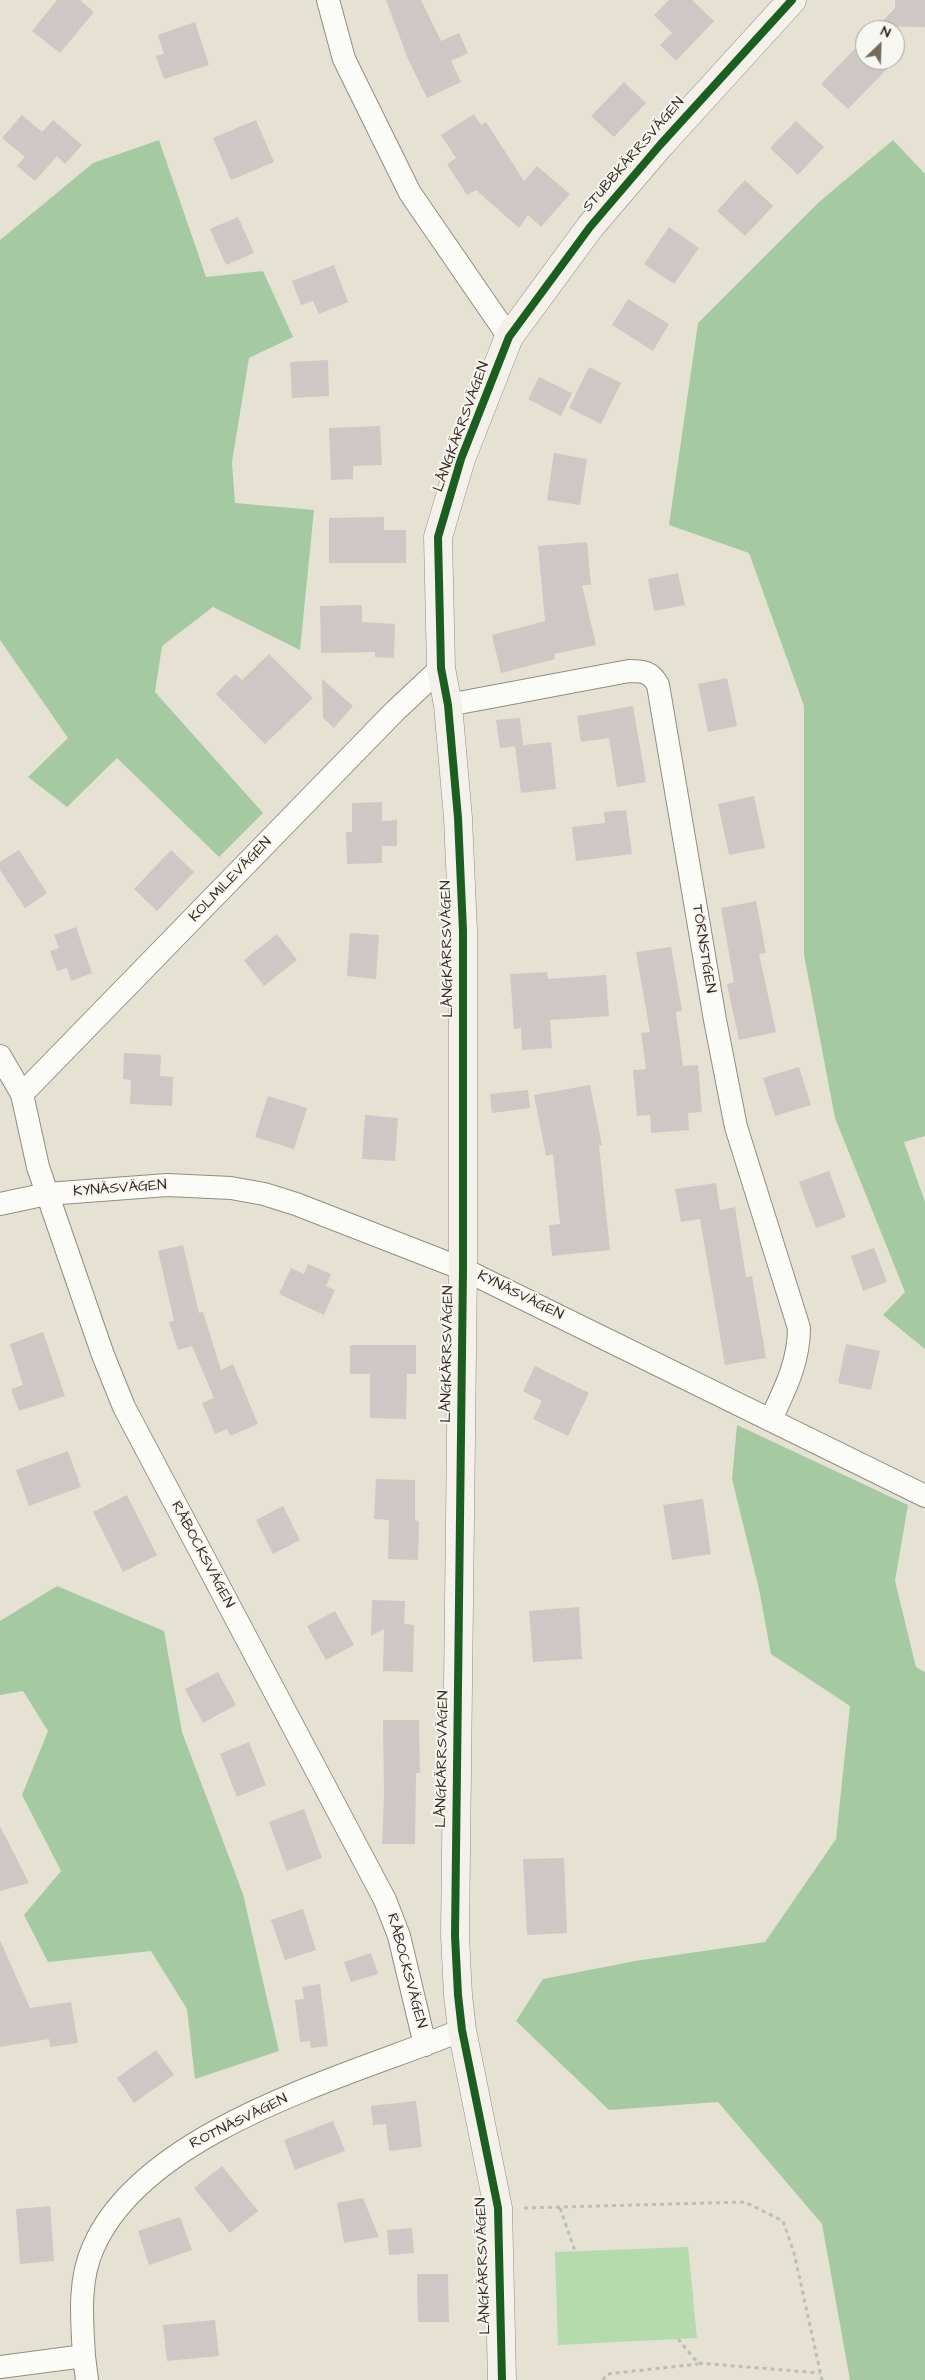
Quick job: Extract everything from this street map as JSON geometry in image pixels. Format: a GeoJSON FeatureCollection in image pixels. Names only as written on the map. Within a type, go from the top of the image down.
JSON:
{"type":"FeatureCollection","features":[{"type":"Feature","properties":{"kind":"street"},"geometry":{"type":"LineString","coordinates":[[328,0],[344,59],[410,193],[509,337]]}},
{"type":"Feature","properties":{"kind":"street","name":"STUBBKÄRRSVÄGEN"},"geometry":{"type":"LineString","coordinates":[[509,337],[590,227],[660,146],[792,0]]}},
{"type":"Feature","properties":{"kind":"street","name":"LÅNGKÄRRSVÄGEN"},"geometry":{"type":"LineString","coordinates":[[502,2380],[498,2208],[462,2030],[458,1995],[455,1926],[463,1269],[463,931],[458,818],[448,705],[441,668],[438,537],[461,459],[509,337]]}},
{"type":"Feature","properties":{"kind":"street","name":"KOLMILEVÄGEN"},"geometry":{"type":"LineString","coordinates":[[22,1094],[395,711],[441,668]]}},
{"type":"Feature","properties":{"kind":"street","name":"TÖRNSTIGEN"},"geometry":{"type":"LineString","coordinates":[[448,705],[629,671],[644,671],[653,676],[658,685],[714,1020],[736,1127],[799,1328],[797,1357],[772,1419]]}},
{"type":"Feature","properties":{"kind":"street","name":"RÅBOCKSVÄGEN"},"geometry":{"type":"LineString","coordinates":[[0,1056],[22,1094],[38,1167],[103,1355],[124,1407],[385,1900],[399,1936],[426,2045]]}},
{"type":"Feature","properties":{"kind":"street","name":"KYNÄSVÄGEN"},"geometry":{"type":"LineString","coordinates":[[0,1204],[47,1194],[167,1185],[231,1188],[264,1194],[296,1204],[463,1269],[772,1419],[925,1496]]}},
{"type":"Feature","properties":{"kind":"street","name":"ROTNÄSVÄGEN"},"geometry":{"type":"LineString","coordinates":[[87,2380],[81,2315],[87,2264],[93,2248],[115,2210],[157,2167],[205,2136],[298,2093],[462,2030]]}},
{"type":"Feature","properties":{"kind":"street"},"geometry":{"type":"LineString","coordinates":[[0,2367],[84,2356]]}},
{"type":"Feature","properties":{"kind":"path"},"geometry":{"type":"LineString","coordinates":[[498,2208],[746,2202],[783,2221],[794,2253],[822,2380]]}},
{"type":"Feature","properties":{"kind":"path"},"geometry":{"type":"LineString","coordinates":[[560,2208],[574,2251]]}},
{"type":"Feature","properties":{"kind":"path"},"geometry":{"type":"LineString","coordinates":[[678,2339],[698,2363]]}},
{"type":"Feature","properties":{"kind":"path"},"geometry":{"type":"LineString","coordinates":[[603,2380],[607,2374],[698,2363],[820,2373]]}},
{"type":"Feature","properties":{"kind":"green space"},"geometry":{"type":"Polygon","coordinates":[[[159,140],[206,277],[263,271],[293,337],[249,358],[232,462],[235,503],[314,510],[300,650],[213,607],[162,646],[155,692],[263,813],[219,857],[117,758],[67,807],[28,777],[68,738],[0,640],[0,240],[93,163],[159,140]]]}},
{"type":"Feature","properties":{"kind":"green space"},"geometry":{"type":"Polygon","coordinates":[[[893,140],[925,174],[925,1136],[904,1142],[925,1202],[925,1349],[883,1315],[905,1292],[835,1118],[804,955],[804,706],[749,553],[669,525],[698,323],[819,202],[893,140]]]}},
{"type":"Feature","properties":{"kind":"green space"},"geometry":{"type":"Polygon","coordinates":[[[737,1425],[908,1505],[895,1581],[916,1667],[925,1672],[925,2380],[850,2380],[822,2224],[718,2102],[609,2110],[516,2021],[543,1979],[635,1961],[765,1942],[836,1839],[850,1706],[771,1654],[759,1589],[732,1479],[737,1425]]]}},
{"type":"Feature","properties":{"kind":"green space"},"geometry":{"type":"Polygon","coordinates":[[[57,1586],[164,1631],[182,1732],[243,1894],[279,2051],[195,2079],[187,2009],[151,1951],[48,1962],[24,1915],[61,1871],[22,1795],[48,1731],[23,1691],[0,1695],[0,1621],[57,1586]]]}},
{"type":"Feature","properties":{"kind":"green space"},"geometry":{"type":"Polygon","coordinates":[[[688,2247],[697,2338],[558,2345],[555,2252],[688,2247]]]}},
{"type":"Feature","properties":{"kind":"building"},"geometry":{"type":"Polygon","coordinates":[[[57,0],[80,0],[94,12],[60,53],[32,31],[57,0]]]}},
{"type":"Feature","properties":{"kind":"building"},"geometry":{"type":"Polygon","coordinates":[[[386,0],[421,0],[441,41],[459,33],[468,53],[451,61],[461,82],[427,98],[408,59],[386,0]]]}},
{"type":"Feature","properties":{"kind":"building"},"geometry":{"type":"Polygon","coordinates":[[[669,0],[692,0],[714,21],[676,61],[660,45],[672,33],[654,15],[669,0]]]}},
{"type":"Feature","properties":{"kind":"building"},"geometry":{"type":"Polygon","coordinates":[[[895,0],[925,0],[925,27],[905,27],[905,20],[884,20],[895,8],[895,0]]]}},
{"type":"Feature","properties":{"kind":"building"},"geometry":{"type":"Polygon","coordinates":[[[195,22],[209,65],[164,79],[156,56],[164,54],[158,35],[195,22]]]}},
{"type":"Feature","properties":{"kind":"building"},"geometry":{"type":"Polygon","coordinates":[[[855,48],[855,70],[886,70],[848,109],[821,84],[855,48]]]}},
{"type":"Feature","properties":{"kind":"building"},"geometry":{"type":"Polygon","coordinates":[[[624,82],[646,103],[614,137],[591,116],[624,82]]]}},
{"type":"Feature","properties":{"kind":"building"},"geometry":{"type":"Polygon","coordinates":[[[474,114],[481,125],[486,122],[524,181],[537,166],[570,194],[541,227],[528,215],[519,228],[476,190],[467,195],[447,164],[456,158],[441,135],[474,114]]]}},
{"type":"Feature","properties":{"kind":"building"},"geometry":{"type":"Polygon","coordinates":[[[22,115],[42,132],[53,120],[82,145],[65,164],[57,156],[35,181],[17,166],[25,157],[2,138],[22,115]]]}},
{"type":"Feature","properties":{"kind":"building"},"geometry":{"type":"Polygon","coordinates":[[[256,120],[274,162],[231,180],[213,138],[256,120]]]}},
{"type":"Feature","properties":{"kind":"building"},"geometry":{"type":"Polygon","coordinates":[[[796,121],[824,147],[798,175],[770,148],[796,121]]]}},
{"type":"Feature","properties":{"kind":"building"},"geometry":{"type":"Polygon","coordinates":[[[745,180],[773,206],[745,236],[717,211],[745,180]]]}},
{"type":"Feature","properties":{"kind":"building"},"geometry":{"type":"Polygon","coordinates":[[[238,217],[254,253],[226,265],[210,229],[238,217]]]}},
{"type":"Feature","properties":{"kind":"building"},"geometry":{"type":"Polygon","coordinates":[[[669,227],[699,248],[674,284],[644,264],[669,227]]]}},
{"type":"Feature","properties":{"kind":"building"},"geometry":{"type":"Polygon","coordinates":[[[334,265],[348,302],[319,314],[313,301],[301,305],[292,281],[334,265]]]}},
{"type":"Feature","properties":{"kind":"building"},"geometry":{"type":"Polygon","coordinates":[[[628,299],[669,324],[653,351],[612,325],[628,299]]]}},
{"type":"Feature","properties":{"kind":"building"},"geometry":{"type":"Polygon","coordinates":[[[328,360],[329,396],[292,398],[290,362],[328,360]]]}},
{"type":"Feature","properties":{"kind":"building"},"geometry":{"type":"Polygon","coordinates":[[[589,367],[621,383],[601,424],[569,408],[589,367]]]}},
{"type":"Feature","properties":{"kind":"building"},"geometry":{"type":"Polygon","coordinates":[[[539,377],[572,393],[561,416],[528,399],[539,377]]]}},
{"type":"Feature","properties":{"kind":"building"},"geometry":{"type":"Polygon","coordinates":[[[380,426],[382,465],[353,466],[353,479],[331,480],[329,428],[380,426]]]}},
{"type":"Feature","properties":{"kind":"building"},"geometry":{"type":"Polygon","coordinates":[[[554,453],[587,459],[580,505],[547,500],[554,453]]]}},
{"type":"Feature","properties":{"kind":"building"},"geometry":{"type":"Polygon","coordinates":[[[384,517],[384,530],[406,530],[406,563],[329,563],[329,518],[384,517]]]}},
{"type":"Feature","properties":{"kind":"building"},"geometry":{"type":"Polygon","coordinates":[[[587,542],[591,585],[582,585],[596,645],[554,654],[555,659],[501,673],[492,635],[545,621],[538,546],[587,542]]]}},
{"type":"Feature","properties":{"kind":"building"},"geometry":{"type":"Polygon","coordinates":[[[678,573],[685,605],[654,611],[648,579],[678,573]]]}},
{"type":"Feature","properties":{"kind":"building"},"geometry":{"type":"Polygon","coordinates":[[[362,605],[362,622],[395,624],[394,658],[375,657],[375,652],[321,653],[320,606],[362,605]]]}},
{"type":"Feature","properties":{"kind":"building"},"geometry":{"type":"Polygon","coordinates":[[[269,654],[313,698],[265,744],[216,694],[235,674],[242,680],[269,654]]]}},
{"type":"Feature","properties":{"kind":"building"},"geometry":{"type":"Polygon","coordinates":[[[727,678],[737,726],[708,732],[698,684],[727,678]]]}},
{"type":"Feature","properties":{"kind":"building"},"geometry":{"type":"Polygon","coordinates":[[[322,679],[353,706],[334,728],[323,718],[322,679]]]}},
{"type":"Feature","properties":{"kind":"building"},"geometry":{"type":"Polygon","coordinates":[[[633,706],[646,782],[617,787],[609,738],[581,742],[577,716],[633,706]]]}},
{"type":"Feature","properties":{"kind":"building"},"geometry":{"type":"Polygon","coordinates":[[[520,718],[523,745],[500,748],[496,720],[520,718]]]}},
{"type":"Feature","properties":{"kind":"building"},"geometry":{"type":"Polygon","coordinates":[[[551,742],[556,789],[521,793],[515,746],[551,742]]]}},
{"type":"Feature","properties":{"kind":"building"},"geometry":{"type":"Polygon","coordinates":[[[754,796],[765,848],[729,855],[718,804],[754,796]]]}},
{"type":"Feature","properties":{"kind":"building"},"geometry":{"type":"Polygon","coordinates":[[[382,802],[382,821],[397,820],[397,846],[382,846],[382,863],[347,864],[346,832],[352,832],[352,803],[382,802]]]}},
{"type":"Feature","properties":{"kind":"building"},"geometry":{"type":"Polygon","coordinates":[[[626,810],[632,854],[576,861],[572,827],[605,823],[604,812],[626,810]]]}},
{"type":"Feature","properties":{"kind":"building"},"geometry":{"type":"Polygon","coordinates":[[[19,850],[47,893],[25,908],[0,870],[0,862],[19,850]]]}},
{"type":"Feature","properties":{"kind":"building"},"geometry":{"type":"Polygon","coordinates":[[[171,850],[194,872],[157,911],[134,889],[171,850]]]}},
{"type":"Feature","properties":{"kind":"building"},"geometry":{"type":"Polygon","coordinates":[[[756,901],[766,953],[759,954],[776,1032],[739,1040],[727,984],[734,982],[721,908],[756,901]]]}},
{"type":"Feature","properties":{"kind":"building"},"geometry":{"type":"Polygon","coordinates":[[[76,927],[92,973],[71,981],[67,968],[57,971],[50,951],[59,948],[54,935],[76,927]]]}},
{"type":"Feature","properties":{"kind":"building"},"geometry":{"type":"Polygon","coordinates":[[[350,933],[379,935],[376,979],[347,976],[350,933]]]}},
{"type":"Feature","properties":{"kind":"building"},"geometry":{"type":"Polygon","coordinates":[[[277,934],[297,960],[264,986],[244,960],[277,934]]]}},
{"type":"Feature","properties":{"kind":"building"},"geometry":{"type":"Polygon","coordinates":[[[671,947],[682,1011],[676,1012],[683,1066],[698,1065],[702,1112],[688,1113],[689,1130],[651,1133],[650,1115],[637,1116],[633,1070],[646,1069],[641,1033],[650,1032],[636,952],[671,947]]]}},
{"type":"Feature","properties":{"kind":"building"},"geometry":{"type":"Polygon","coordinates":[[[547,972],[548,979],[606,975],[609,1016],[550,1020],[552,1048],[522,1050],[521,1028],[514,1029],[510,974],[547,972]]]}},
{"type":"Feature","properties":{"kind":"building"},"geometry":{"type":"Polygon","coordinates":[[[124,1053],[161,1055],[160,1076],[173,1077],[172,1106],[130,1104],[131,1080],[123,1079],[124,1053]]]}},
{"type":"Feature","properties":{"kind":"building"},"geometry":{"type":"Polygon","coordinates":[[[799,1067],[811,1105],[775,1116],[763,1078],[799,1067]]]}},
{"type":"Feature","properties":{"kind":"building"},"geometry":{"type":"Polygon","coordinates":[[[590,1085],[602,1145],[599,1145],[610,1250],[552,1256],[549,1225],[560,1224],[553,1154],[546,1156],[534,1095],[590,1085]]]}},
{"type":"Feature","properties":{"kind":"building"},"geometry":{"type":"Polygon","coordinates":[[[528,1090],[530,1108],[492,1113],[490,1094],[528,1090]]]}},
{"type":"Feature","properties":{"kind":"building"},"geometry":{"type":"Polygon","coordinates":[[[268,1096],[307,1108],[294,1149],[255,1137],[268,1096]]]}},
{"type":"Feature","properties":{"kind":"building"},"geometry":{"type":"Polygon","coordinates":[[[365,1115],[398,1118],[395,1161],[362,1159],[365,1115]]]}},
{"type":"Feature","properties":{"kind":"building"},"geometry":{"type":"Polygon","coordinates":[[[829,1171],[846,1217],[816,1228],[799,1182],[829,1171]]]}},
{"type":"Feature","properties":{"kind":"building"},"geometry":{"type":"Polygon","coordinates":[[[716,1183],[720,1210],[735,1207],[746,1277],[752,1276],[766,1358],[725,1365],[700,1219],[681,1222],[675,1189],[716,1183]]]}},
{"type":"Feature","properties":{"kind":"building"},"geometry":{"type":"Polygon","coordinates":[[[183,1245],[199,1313],[203,1312],[221,1370],[233,1364],[258,1424],[230,1436],[227,1429],[215,1434],[202,1403],[214,1398],[192,1346],[178,1350],[169,1322],[174,1321],[158,1251],[183,1245]]]}},
{"type":"Feature","properties":{"kind":"building"},"geometry":{"type":"Polygon","coordinates":[[[874,1248],[887,1282],[863,1291],[851,1256],[874,1248]]]}},
{"type":"Feature","properties":{"kind":"building"},"geometry":{"type":"Polygon","coordinates":[[[308,1264],[331,1274],[326,1286],[335,1290],[324,1315],[279,1294],[291,1268],[304,1274],[308,1264]]]}},
{"type":"Feature","properties":{"kind":"building"},"geometry":{"type":"Polygon","coordinates":[[[43,1332],[65,1396],[19,1411],[11,1389],[23,1385],[10,1344],[43,1332]]]}},
{"type":"Feature","properties":{"kind":"building"},"geometry":{"type":"Polygon","coordinates":[[[846,1344],[880,1351],[871,1390],[838,1383],[846,1344]]]}},
{"type":"Feature","properties":{"kind":"building"},"geometry":{"type":"Polygon","coordinates":[[[350,1345],[416,1345],[416,1374],[407,1374],[406,1419],[370,1418],[370,1374],[350,1374],[350,1345]]]}},
{"type":"Feature","properties":{"kind":"building"},"geometry":{"type":"Polygon","coordinates":[[[535,1366],[589,1393],[568,1436],[533,1419],[542,1401],[523,1391],[535,1366]]]}},
{"type":"Feature","properties":{"kind":"building"},"geometry":{"type":"Polygon","coordinates":[[[68,1451],[81,1487],[29,1506],[16,1470],[68,1451]]]}},
{"type":"Feature","properties":{"kind":"building"},"geometry":{"type":"Polygon","coordinates":[[[376,1479],[415,1480],[415,1520],[419,1521],[418,1560],[388,1559],[389,1520],[374,1519],[376,1479]]]}},
{"type":"Feature","properties":{"kind":"building"},"geometry":{"type":"Polygon","coordinates":[[[127,1495],[157,1555],[123,1572],[93,1512],[127,1495]]]}},
{"type":"Feature","properties":{"kind":"building"},"geometry":{"type":"Polygon","coordinates":[[[703,1499],[711,1554],[672,1560],[663,1505],[703,1499]]]}},
{"type":"Feature","properties":{"kind":"building"},"geometry":{"type":"Polygon","coordinates":[[[283,1506],[300,1540],[273,1554],[256,1520],[283,1506]]]}},
{"type":"Feature","properties":{"kind":"building"},"geometry":{"type":"Polygon","coordinates":[[[372,1600],[405,1601],[404,1624],[414,1625],[413,1672],[383,1671],[384,1629],[371,1636],[372,1600]]]}},
{"type":"Feature","properties":{"kind":"building"},"geometry":{"type":"Polygon","coordinates":[[[579,1607],[582,1659],[533,1662],[529,1611],[579,1607]]]}},
{"type":"Feature","properties":{"kind":"building"},"geometry":{"type":"Polygon","coordinates":[[[335,1611],[354,1645],[326,1660],[307,1626],[335,1611]]]}},
{"type":"Feature","properties":{"kind":"building"},"geometry":{"type":"Polygon","coordinates":[[[218,1672],[236,1705],[203,1723],[185,1689],[218,1672]]]}},
{"type":"Feature","properties":{"kind":"building"},"geometry":{"type":"Polygon","coordinates":[[[383,1720],[419,1720],[420,1773],[416,1773],[415,1844],[382,1844],[384,1797],[383,1720]]]}},
{"type":"Feature","properties":{"kind":"building"},"geometry":{"type":"Polygon","coordinates":[[[249,1742],[266,1785],[237,1797],[220,1754],[249,1742]]]}},
{"type":"Feature","properties":{"kind":"building"},"geometry":{"type":"Polygon","coordinates":[[[304,1809],[322,1858],[287,1871],[269,1822],[304,1809]]]}},
{"type":"Feature","properties":{"kind":"building"},"geometry":{"type":"Polygon","coordinates":[[[0,1826],[29,1883],[0,1891],[0,1826]]]}},
{"type":"Feature","properties":{"kind":"building"},"geometry":{"type":"Polygon","coordinates":[[[564,1858],[567,1933],[527,1935],[523,1859],[564,1858]]]}},
{"type":"Feature","properties":{"kind":"building"},"geometry":{"type":"Polygon","coordinates":[[[303,1909],[316,1950],[285,1960],[271,1920],[303,1909]]]}},
{"type":"Feature","properties":{"kind":"building"},"geometry":{"type":"Polygon","coordinates":[[[0,1940],[30,2008],[71,2002],[78,2043],[50,2047],[49,2039],[0,2047],[0,1940]]]}},
{"type":"Feature","properties":{"kind":"building"},"geometry":{"type":"Polygon","coordinates":[[[371,1953],[378,1974],[351,1982],[344,1962],[371,1953]]]}},
{"type":"Feature","properties":{"kind":"building"},"geometry":{"type":"Polygon","coordinates":[[[320,1984],[328,2046],[311,2048],[310,2041],[300,2042],[295,2000],[304,1999],[302,1987],[320,1984]]]}},
{"type":"Feature","properties":{"kind":"building"},"geometry":{"type":"Polygon","coordinates":[[[156,2050],[174,2075],[134,2103],[117,2078],[156,2050]]]}},
{"type":"Feature","properties":{"kind":"building"},"geometry":{"type":"Polygon","coordinates":[[[416,2101],[422,2147],[389,2151],[386,2124],[373,2125],[371,2106],[416,2101]]]}},
{"type":"Feature","properties":{"kind":"building"},"geometry":{"type":"Polygon","coordinates":[[[333,2121],[345,2151],[295,2170],[284,2140],[333,2121]]]}},
{"type":"Feature","properties":{"kind":"building"},"geometry":{"type":"Polygon","coordinates":[[[222,2166],[258,2211],[230,2233],[194,2188],[222,2166]]]}},
{"type":"Feature","properties":{"kind":"building"},"geometry":{"type":"Polygon","coordinates":[[[363,2198],[379,2237],[344,2243],[337,2203],[363,2198]]]}},
{"type":"Feature","properties":{"kind":"building"},"geometry":{"type":"Polygon","coordinates":[[[50,2206],[54,2261],[20,2264],[16,2209],[50,2206]]]}},
{"type":"Feature","properties":{"kind":"building"},"geometry":{"type":"Polygon","coordinates":[[[180,2217],[192,2250],[149,2265],[138,2231],[180,2217]]]}},
{"type":"Feature","properties":{"kind":"building"},"geometry":{"type":"Polygon","coordinates":[[[412,2228],[414,2253],[389,2255],[387,2230],[412,2228]]]}},
{"type":"Feature","properties":{"kind":"building"},"geometry":{"type":"Polygon","coordinates":[[[417,2274],[448,2274],[449,2322],[418,2322],[417,2274]]]}},
{"type":"Feature","properties":{"kind":"building"},"geometry":{"type":"Polygon","coordinates":[[[215,2320],[219,2356],[167,2361],[163,2325],[215,2320]]]}},
{"type":"Feature","properties":{"kind":"cycle path"},"geometry":{"type":"LineString","coordinates":[[502,2380],[498,2208],[462,2030],[455,1936],[463,1269],[463,931],[458,818],[448,705],[441,668],[438,537],[461,459],[509,337],[590,227],[660,145],[792,0]]}}]}
